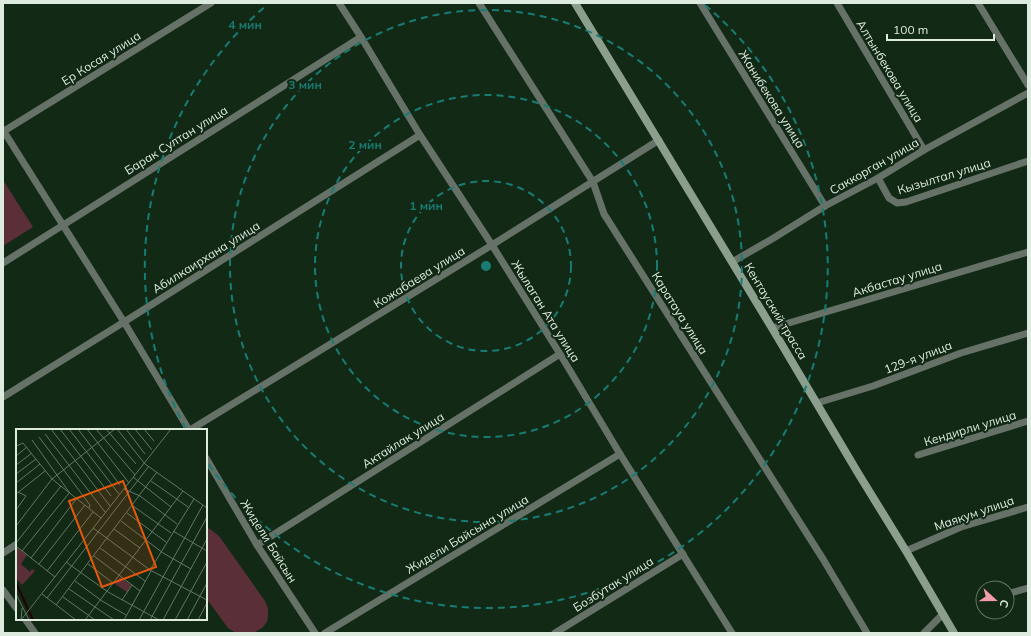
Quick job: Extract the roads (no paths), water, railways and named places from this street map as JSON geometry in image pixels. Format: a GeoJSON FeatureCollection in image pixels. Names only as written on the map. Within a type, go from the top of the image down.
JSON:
{"type":"FeatureCollection","features":[{"type":"Feature","properties":{"kind":"main road","name":"Кентауский трасса"},"geometry":{"type":"LineString","coordinates":[[575,3],[659,140],[954,633]]}},
{"type":"Feature","properties":{"kind":"street","name":"Ер Косая улица"},"geometry":{"type":"LineString","coordinates":[[3,131],[211,3]]}},
{"type":"Feature","properties":{"kind":"street","name":"Жылаган Ата улица"},"geometry":{"type":"LineString","coordinates":[[339,3],[420,135],[492,245],[560,354],[620,454],[732,633]]}},
{"type":"Feature","properties":{"kind":"street","name":"Каратауа улица"},"geometry":{"type":"LineString","coordinates":[[479,3],[593,182],[604,214],[823,559],[867,633]]}},
{"type":"Feature","properties":{"kind":"street","name":"Жанибекова улица"},"geometry":{"type":"LineString","coordinates":[[700,3],[825,206]]}},
{"type":"Feature","properties":{"kind":"street","name":"Алтынбекова улица"},"geometry":{"type":"LineString","coordinates":[[837,3],[924,150]]}},
{"type":"Feature","properties":{"kind":"street"},"geometry":{"type":"LineString","coordinates":[[978,3],[1028,85]]}},
{"type":"Feature","properties":{"kind":"street","name":"Барак Султан улица"},"geometry":{"type":"LineString","coordinates":[[3,263],[361,37]]}},
{"type":"Feature","properties":{"kind":"street","name":"Саккорган улица"},"geometry":{"type":"LineString","coordinates":[[732,262],[825,206],[878,178],[924,150],[1028,93]]}},
{"type":"Feature","properties":{"kind":"street"},"geometry":{"type":"LineString","coordinates":[[3,131],[124,322],[189,429]]}},
{"type":"Feature","properties":{"kind":"street","name":"Абилкаирхана улица"},"geometry":{"type":"LineString","coordinates":[[3,397],[420,135]]}},
{"type":"Feature","properties":{"kind":"street","name":"Кожабаева улица"},"geometry":{"type":"LineString","coordinates":[[192,429],[492,245],[659,140]]}},
{"type":"Feature","properties":{"kind":"street","name":"Кызылтал улица"},"geometry":{"type":"LineString","coordinates":[[878,178],[889,198],[897,203],[906,202],[1028,161]]}},
{"type":"Feature","properties":{"kind":"street","name":"Акбастау улица"},"geometry":{"type":"LineString","coordinates":[[772,328],[1028,252]]}},
{"type":"Feature","properties":{"kind":"street","name":"129-я улица"},"geometry":{"type":"LineString","coordinates":[[817,403],[874,386],[961,353],[1028,333]]}},
{"type":"Feature","properties":{"kind":"street","name":"Актайлак улица"},"geometry":{"type":"LineString","coordinates":[[257,546],[560,354]]}},
{"type":"Feature","properties":{"kind":"street","name":"Кендирли улица"},"geometry":{"type":"LineString","coordinates":[[918,455],[1028,422]]}},
{"type":"Feature","properties":{"kind":"street","name":"Жидели Байсына улица"},"geometry":{"type":"LineString","coordinates":[[325,633],[620,454]]}},
{"type":"Feature","properties":{"kind":"street","name":"Жидели Байсын"},"geometry":{"type":"LineString","coordinates":[[207,460],[257,546],[315,633]]}},
{"type":"Feature","properties":{"kind":"street","name":"Маякум улица"},"geometry":{"type":"LineString","coordinates":[[906,551],[961,527],[1028,507]]}},
{"type":"Feature","properties":{"kind":"street"},"geometry":{"type":"LineString","coordinates":[[3,554],[16,545]]}},
{"type":"Feature","properties":{"kind":"street","name":"Бозбутак улица"},"geometry":{"type":"LineString","coordinates":[[555,633],[683,554]]}},
{"type":"Feature","properties":{"kind":"street"},"geometry":{"type":"LineString","coordinates":[[1015,592],[1028,588]]}},
{"type":"Feature","properties":{"kind":"street"},"geometry":{"type":"LineString","coordinates":[[3,590],[16,608]]}},
{"type":"Feature","properties":{"kind":"street"},"geometry":{"type":"LineString","coordinates":[[924,633],[942,614]]}},
{"type":"Feature","properties":{"kind":"street"},"geometry":{"type":"LineString","coordinates":[[25,620],[35,633]]}}]}
